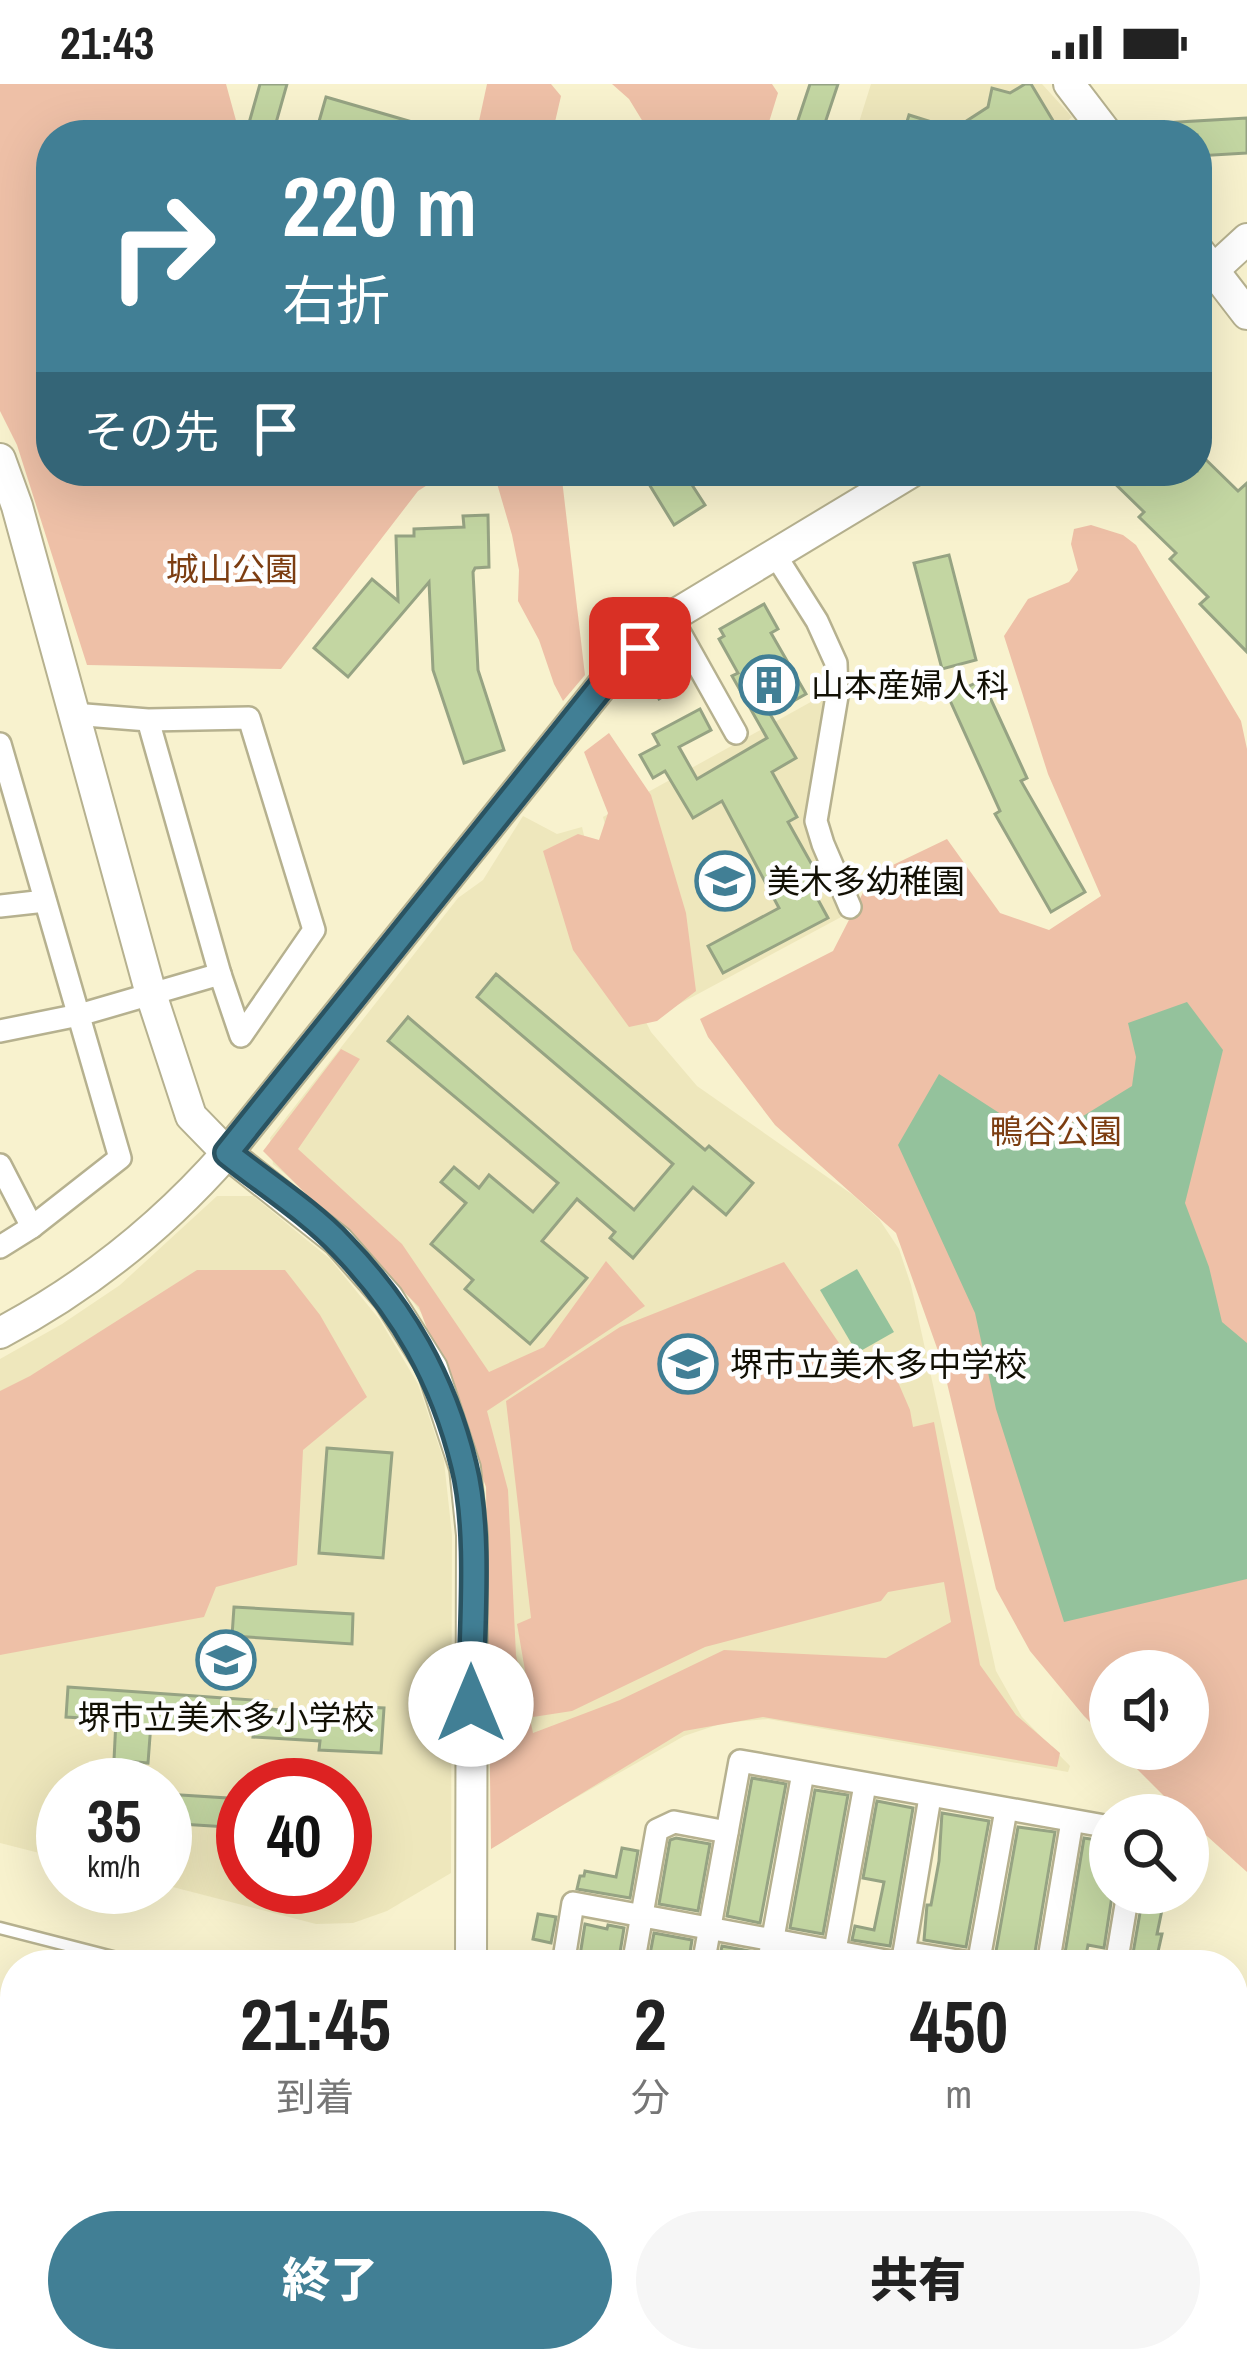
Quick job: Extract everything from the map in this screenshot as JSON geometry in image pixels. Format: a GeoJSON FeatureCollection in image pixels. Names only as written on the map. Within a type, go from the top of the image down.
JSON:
{"type":"FeatureCollection","features":[{"type":"Feature","properties":{"kind":"street"},"geometry":{"type":"LineString","coordinates":[[1069,84],[1097,120]]}},
{"type":"Feature","properties":{"kind":"street"},"geometry":{"type":"LineString","coordinates":[[1212,262],[1247,239]]}},
{"type":"Feature","properties":{"kind":"street"},"geometry":{"type":"LineString","coordinates":[[1212,277],[1247,314]]}},
{"type":"Feature","properties":{"kind":"street"},"geometry":{"type":"LineString","coordinates":[[0,459],[8,508],[74,714],[151,994],[191,1117],[227,1153],[338,1241],[388,1298],[432,1368],[465,1468],[472,1534],[468,1950]]}},
{"type":"Feature","properties":{"kind":"street"},"geometry":{"type":"LineString","coordinates":[[0,1334],[113,1263],[188,1197],[608,678],[671,617],[888,486]]}},
{"type":"Feature","properties":{"kind":"street"},"geometry":{"type":"LineString","coordinates":[[774,553],[817,621],[836,663],[837,696],[817,821],[850,907]]}},
{"type":"Feature","properties":{"kind":"street"},"geometry":{"type":"LineString","coordinates":[[671,617],[736,734]]}},
{"type":"Feature","properties":{"kind":"street"},"geometry":{"type":"LineString","coordinates":[[74,714],[148,720],[250,718],[314,930],[241,1036],[148,720]]}},
{"type":"Feature","properties":{"kind":"street"},"geometry":{"type":"LineString","coordinates":[[0,744],[4,776],[120,1158],[0,1247]]}},
{"type":"Feature","properties":{"kind":"street"},"geometry":{"type":"LineString","coordinates":[[0,907],[45,901]]}},
{"type":"Feature","properties":{"kind":"street"},"geometry":{"type":"LineString","coordinates":[[0,1031],[79,1015],[220,974]]}},
{"type":"Feature","properties":{"kind":"street"},"geometry":{"type":"LineString","coordinates":[[0,1165],[32,1227]]}},
{"type":"Feature","properties":{"kind":"street"},"geometry":{"type":"LineString","coordinates":[[706,1950],[740,1761],[1089,1824]]}},
{"type":"Feature","properties":{"kind":"street"},"geometry":{"type":"LineString","coordinates":[[770,1950],[803,1773]]}},
{"type":"Feature","properties":{"kind":"street"},"geometry":{"type":"LineString","coordinates":[[835,1950],[865,1785]]}},
{"type":"Feature","properties":{"kind":"street"},"geometry":{"type":"LineString","coordinates":[[905,1950],[930,1797]]}},
{"type":"Feature","properties":{"kind":"street"},"geometry":{"type":"LineString","coordinates":[[983,1950],[1006,1810]]}},
{"type":"Feature","properties":{"kind":"street"},"geometry":{"type":"LineString","coordinates":[[1050,1950],[1072,1821]]}},
{"type":"Feature","properties":{"kind":"street"},"geometry":{"type":"LineString","coordinates":[[636,1950],[657,1830],[674,1822],[727,1832]]}},
{"type":"Feature","properties":{"kind":"street"},"geometry":{"type":"LineString","coordinates":[[565,1950],[573,1903],[772,1939],[808,1950]]}},
{"type":"Feature","properties":{"kind":"street"},"geometry":{"type":"LineString","coordinates":[[1118,1950],[1124,1914]]}},
{"type":"Feature","properties":{"kind":"lane"},"geometry":{"type":"LineString","coordinates":[[0,1928],[86,1950]]}},
{"type":"Feature","properties":{"kind":"shaded area"},"geometry":{"type":"Polygon","coordinates":[[[871,84],[1042,84],[1072,117],[1069,120],[860,120],[871,84]]]}},
{"type":"Feature","properties":{"kind":"shaded area","name":"美木多幼稚園"},"geometry":{"type":"Polygon","coordinates":[[[827,693],[808,821],[843,916],[668,1010],[642,957],[603,817],[827,693]]]}},
{"type":"Feature","properties":{"kind":"shaded area","name":"堺市立美木多中学校"},"geometry":{"type":"Polygon","coordinates":[[[523,816],[557,834],[582,827],[613,957],[651,1032],[697,1086],[853,1195],[879,1219],[899,1249],[911,1285],[996,1671],[1022,1717],[1070,1766],[1068,1772],[768,1719],[723,1723],[684,1736],[493,1845],[488,1480],[433,1329],[370,1243],[273,1164],[270,1138],[458,898],[483,880],[523,816]]]}},
{"type":"Feature","properties":{"kind":"shaded area"},"geometry":{"type":"Polygon","coordinates":[[[1187,1002],[1223,1050],[1185,1203],[1209,1267],[1222,1322],[1247,1343],[1247,1579],[1064,1622],[996,1409],[975,1313],[898,1145],[939,1074],[1007,1118],[1070,1124],[1132,1086],[1136,1057],[1128,1023],[1187,1002]]]}},
{"type":"Feature","properties":{"kind":"shaded area","name":"堺市立美木多小学校"},"geometry":{"type":"Polygon","coordinates":[[[217,1196],[253,1196],[330,1259],[380,1320],[418,1384],[444,1461],[452,1535],[451,1873],[387,1911],[353,1923],[316,1924],[277,1914],[372,1914],[372,1758],[216,1758],[216,1898],[192,1892],[192,1758],[36,1758],[36,1852],[0,1843],[0,1359],[120,1285],[217,1196]]]}},
{"type":"Feature","properties":{"kind":"shaded area"},"geometry":{"type":"Polygon","coordinates":[[[857,1269],[894,1332],[857,1353],[820,1290],[857,1269]]]}},
{"type":"Feature","properties":{"kind":"green space","name":"城山公園"},"geometry":{"type":"Polygon","coordinates":[[[0,84],[226,84],[236,120],[36,120],[36,486],[426,486],[281,669],[87,665],[17,445],[0,411],[0,84]]]}},
{"type":"Feature","properties":{"kind":"green space"},"geometry":{"type":"Polygon","coordinates":[[[487,84],[551,84],[561,96],[555,120],[479,120],[487,84]]]}},
{"type":"Feature","properties":{"kind":"green space"},"geometry":{"type":"Polygon","coordinates":[[[612,84],[772,84],[778,93],[770,120],[642,120],[612,84]]]}},
{"type":"Feature","properties":{"kind":"green space"},"geometry":{"type":"Polygon","coordinates":[[[498,486],[563,486],[585,675],[563,701],[518,601],[519,570],[498,486]]]}},
{"type":"Feature","properties":{"kind":"green space","name":"鴨谷公園"},"geometry":{"type":"Polygon","coordinates":[[[1091,525],[1123,535],[1136,545],[1241,721],[1247,749],[1247,1872],[1209,1838],[1209,1794],[1162,1794],[1138,1770],[1209,1770],[1209,1650],[1089,1650],[1089,1721],[1030,1651],[996,1589],[942,1362],[896,1233],[775,1125],[708,1037],[700,1019],[833,951],[872,875],[947,839],[1000,913],[1049,930],[1101,896],[1048,774],[1004,636],[1028,599],[1069,582],[1078,570],[1071,544],[1074,529],[1091,525]]]}},
{"type":"Feature","properties":{"kind":"green space"},"geometry":{"type":"Polygon","coordinates":[[[609,733],[651,795],[686,913],[696,991],[657,1021],[629,1027],[573,950],[543,851],[578,834],[599,840],[608,813],[584,752],[609,733]]]}},
{"type":"Feature","properties":{"kind":"green space"},"geometry":{"type":"Polygon","coordinates":[[[341,1049],[360,1059],[298,1149],[402,1244],[489,1372],[544,1347],[606,1261],[645,1306],[487,1411],[508,1490],[516,1655],[533,1733],[620,1700],[724,1650],[886,1658],[951,1622],[944,1582],[888,1592],[881,1601],[705,1647],[572,1711],[533,1717],[517,1624],[531,1618],[506,1401],[620,1327],[784,1262],[856,1368],[885,1352],[913,1427],[934,1422],[980,1665],[1016,1715],[1060,1753],[1057,1767],[763,1717],[684,1731],[491,1849],[486,1487],[419,1307],[263,1151],[341,1049]]]}},
{"type":"Feature","properties":{"kind":"green space"},"geometry":{"type":"Polygon","coordinates":[[[197,1270],[285,1270],[320,1315],[367,1397],[303,1450],[297,1565],[216,1587],[204,1617],[0,1655],[0,1391],[197,1270]]]}},
{"type":"Feature","properties":{"kind":"building"},"geometry":{"type":"Polygon","coordinates":[[[260,84],[287,84],[277,120],[250,120],[260,84]]]}},
{"type":"Feature","properties":{"kind":"building"},"geometry":{"type":"Polygon","coordinates":[[[810,84],[838,84],[826,120],[798,120],[810,84]]]}},
{"type":"Feature","properties":{"kind":"building"},"geometry":{"type":"Polygon","coordinates":[[[1031,84],[1053,120],[968,120],[988,107],[992,88],[1010,93],[1031,84]]]}},
{"type":"Feature","properties":{"kind":"building"},"geometry":{"type":"Polygon","coordinates":[[[326,97],[405,120],[319,120],[326,97]]]}},
{"type":"Feature","properties":{"kind":"building"},"geometry":{"type":"Polygon","coordinates":[[[1247,118],[1247,153],[1212,155],[1212,120],[1247,118]]]}},
{"type":"Feature","properties":{"kind":"building"},"geometry":{"type":"Polygon","coordinates":[[[1212,466],[1238,491],[1247,483],[1247,652],[1200,604],[1208,597],[1170,559],[1176,553],[1139,517],[1144,512],[1117,486],[1212,486],[1212,466]]]}},
{"type":"Feature","properties":{"kind":"building"},"geometry":{"type":"Polygon","coordinates":[[[650,486],[693,486],[705,505],[674,525],[650,486]]]}},
{"type":"Feature","properties":{"kind":"building"},"geometry":{"type":"Polygon","coordinates":[[[488,515],[489,567],[473,572],[478,670],[504,750],[464,763],[433,670],[429,582],[348,677],[314,648],[372,579],[398,601],[396,536],[414,536],[414,529],[464,527],[463,516],[488,515]]]}},
{"type":"Feature","properties":{"kind":"building"},"geometry":{"type":"Polygon","coordinates":[[[949,555],[976,660],[942,669],[914,563],[949,555]]]}},
{"type":"Feature","properties":{"kind":"building"},"geometry":{"type":"Polygon","coordinates":[[[764,604],[778,629],[771,633],[806,694],[770,714],[796,758],[772,772],[797,817],[788,822],[820,879],[810,885],[828,918],[723,973],[708,946],[779,908],[722,801],[693,818],[665,771],[653,778],[640,755],[659,745],[653,734],[700,709],[711,730],[679,747],[697,779],[767,738],[732,676],[738,673],[719,639],[724,636],[720,629],[764,604]]]}},
{"type":"Feature","properties":{"kind":"building"},"geometry":{"type":"Polygon","coordinates":[[[671,661],[684,685],[659,699],[646,674],[671,661]]]}},
{"type":"Feature","properties":{"kind":"building"},"geometry":{"type":"Polygon","coordinates":[[[982,680],[1027,778],[1021,781],[1085,892],[1051,912],[995,814],[1000,811],[948,696],[982,680]]]}},
{"type":"Feature","properties":{"kind":"building"},"geometry":{"type":"Polygon","coordinates":[[[496,974],[705,1150],[709,1146],[753,1183],[726,1215],[693,1187],[633,1258],[610,1238],[615,1232],[577,1199],[542,1241],[587,1278],[530,1344],[465,1289],[473,1280],[431,1244],[466,1203],[441,1182],[454,1167],[479,1188],[489,1175],[533,1212],[558,1183],[388,1041],[408,1017],[634,1210],[673,1164],[477,997],[496,974]]]}},
{"type":"Feature","properties":{"kind":"building"},"geometry":{"type":"Polygon","coordinates":[[[327,1448],[392,1453],[383,1558],[319,1553],[327,1448]]]}},
{"type":"Feature","properties":{"kind":"building"},"geometry":{"type":"Polygon","coordinates":[[[234,1607],[353,1614],[352,1644],[232,1636],[234,1607]]]}},
{"type":"Feature","properties":{"kind":"building"},"geometry":{"type":"Polygon","coordinates":[[[68,1687],[267,1701],[267,1709],[384,1708],[381,1753],[319,1750],[320,1741],[253,1737],[254,1730],[151,1723],[148,1758],[114,1758],[116,1720],[66,1717],[68,1687]]]}},
{"type":"Feature","properties":{"kind":"building"},"geometry":{"type":"Polygon","coordinates":[[[752,1778],[786,1784],[760,1923],[727,1916],[752,1778]]]}},
{"type":"Feature","properties":{"kind":"building"},"geometry":{"type":"Polygon","coordinates":[[[815,1790],[848,1795],[823,1934],[790,1928],[815,1790]]]}},
{"type":"Feature","properties":{"kind":"building"},"geometry":{"type":"Polygon","coordinates":[[[192,1796],[216,1797],[216,1826],[192,1825],[192,1796]]]}},
{"type":"Feature","properties":{"kind":"building"},"geometry":{"type":"Polygon","coordinates":[[[877,1801],[913,1808],[890,1946],[852,1940],[855,1926],[874,1930],[884,1882],[863,1878],[877,1801]]]}},
{"type":"Feature","properties":{"kind":"building"},"geometry":{"type":"Polygon","coordinates":[[[942,1813],[989,1821],[966,1947],[924,1940],[939,1861],[942,1813]]]}},
{"type":"Feature","properties":{"kind":"building"},"geometry":{"type":"Polygon","coordinates":[[[1018,1827],[1055,1832],[1035,1950],[996,1950],[1018,1827]]]}},
{"type":"Feature","properties":{"kind":"building"},"geometry":{"type":"Polygon","coordinates":[[[1084,1838],[1089,1839],[1089,1914],[1109,1914],[1104,1948],[1088,1945],[1087,1950],[1065,1950],[1084,1838]]]}},
{"type":"Feature","properties":{"kind":"building"},"geometry":{"type":"Polygon","coordinates":[[[670,1840],[710,1844],[698,1911],[659,1904],[670,1840]]]}},
{"type":"Feature","properties":{"kind":"building"},"geometry":{"type":"Polygon","coordinates":[[[622,1848],[638,1851],[630,1898],[577,1889],[585,1871],[616,1877],[622,1848]]]}},
{"type":"Feature","properties":{"kind":"building"},"geometry":{"type":"Polygon","coordinates":[[[538,1914],[556,1917],[551,1943],[533,1939],[538,1914]]]}},
{"type":"Feature","properties":{"kind":"building"},"geometry":{"type":"Polygon","coordinates":[[[1140,1914],[1161,1914],[1158,1950],[1134,1950],[1140,1914]]]}},
{"type":"Feature","properties":{"kind":"building"},"geometry":{"type":"Polygon","coordinates":[[[585,1924],[624,1928],[620,1950],[581,1950],[585,1924]]]}},
{"type":"Feature","properties":{"kind":"building"},"geometry":{"type":"Polygon","coordinates":[[[654,1933],[692,1940],[690,1950],[651,1950],[654,1933]]]}},
{"type":"Feature","properties":{"kind":"place","name":"山本産婦人科"},"geometry":{"type":"Point","coordinates":[769,685]}},
{"type":"Feature","properties":{"kind":"place","name":"美木多幼稚園"},"geometry":{"type":"Point","coordinates":[725,881]}},
{"type":"Feature","properties":{"kind":"place","name":"堺市立美木多中学校"},"geometry":{"type":"Point","coordinates":[688,1364]}},
{"type":"Feature","properties":{"kind":"place","name":"堺市立美木多小学校"},"geometry":{"type":"Point","coordinates":[226,1660]}},
{"type":"Feature","properties":{"kind":"route"},"geometry":{"type":"LineString","coordinates":[[471,1704],[472,1534],[465,1468],[432,1368],[388,1298],[338,1241],[227,1153],[608,678],[640,648]]}}]}
